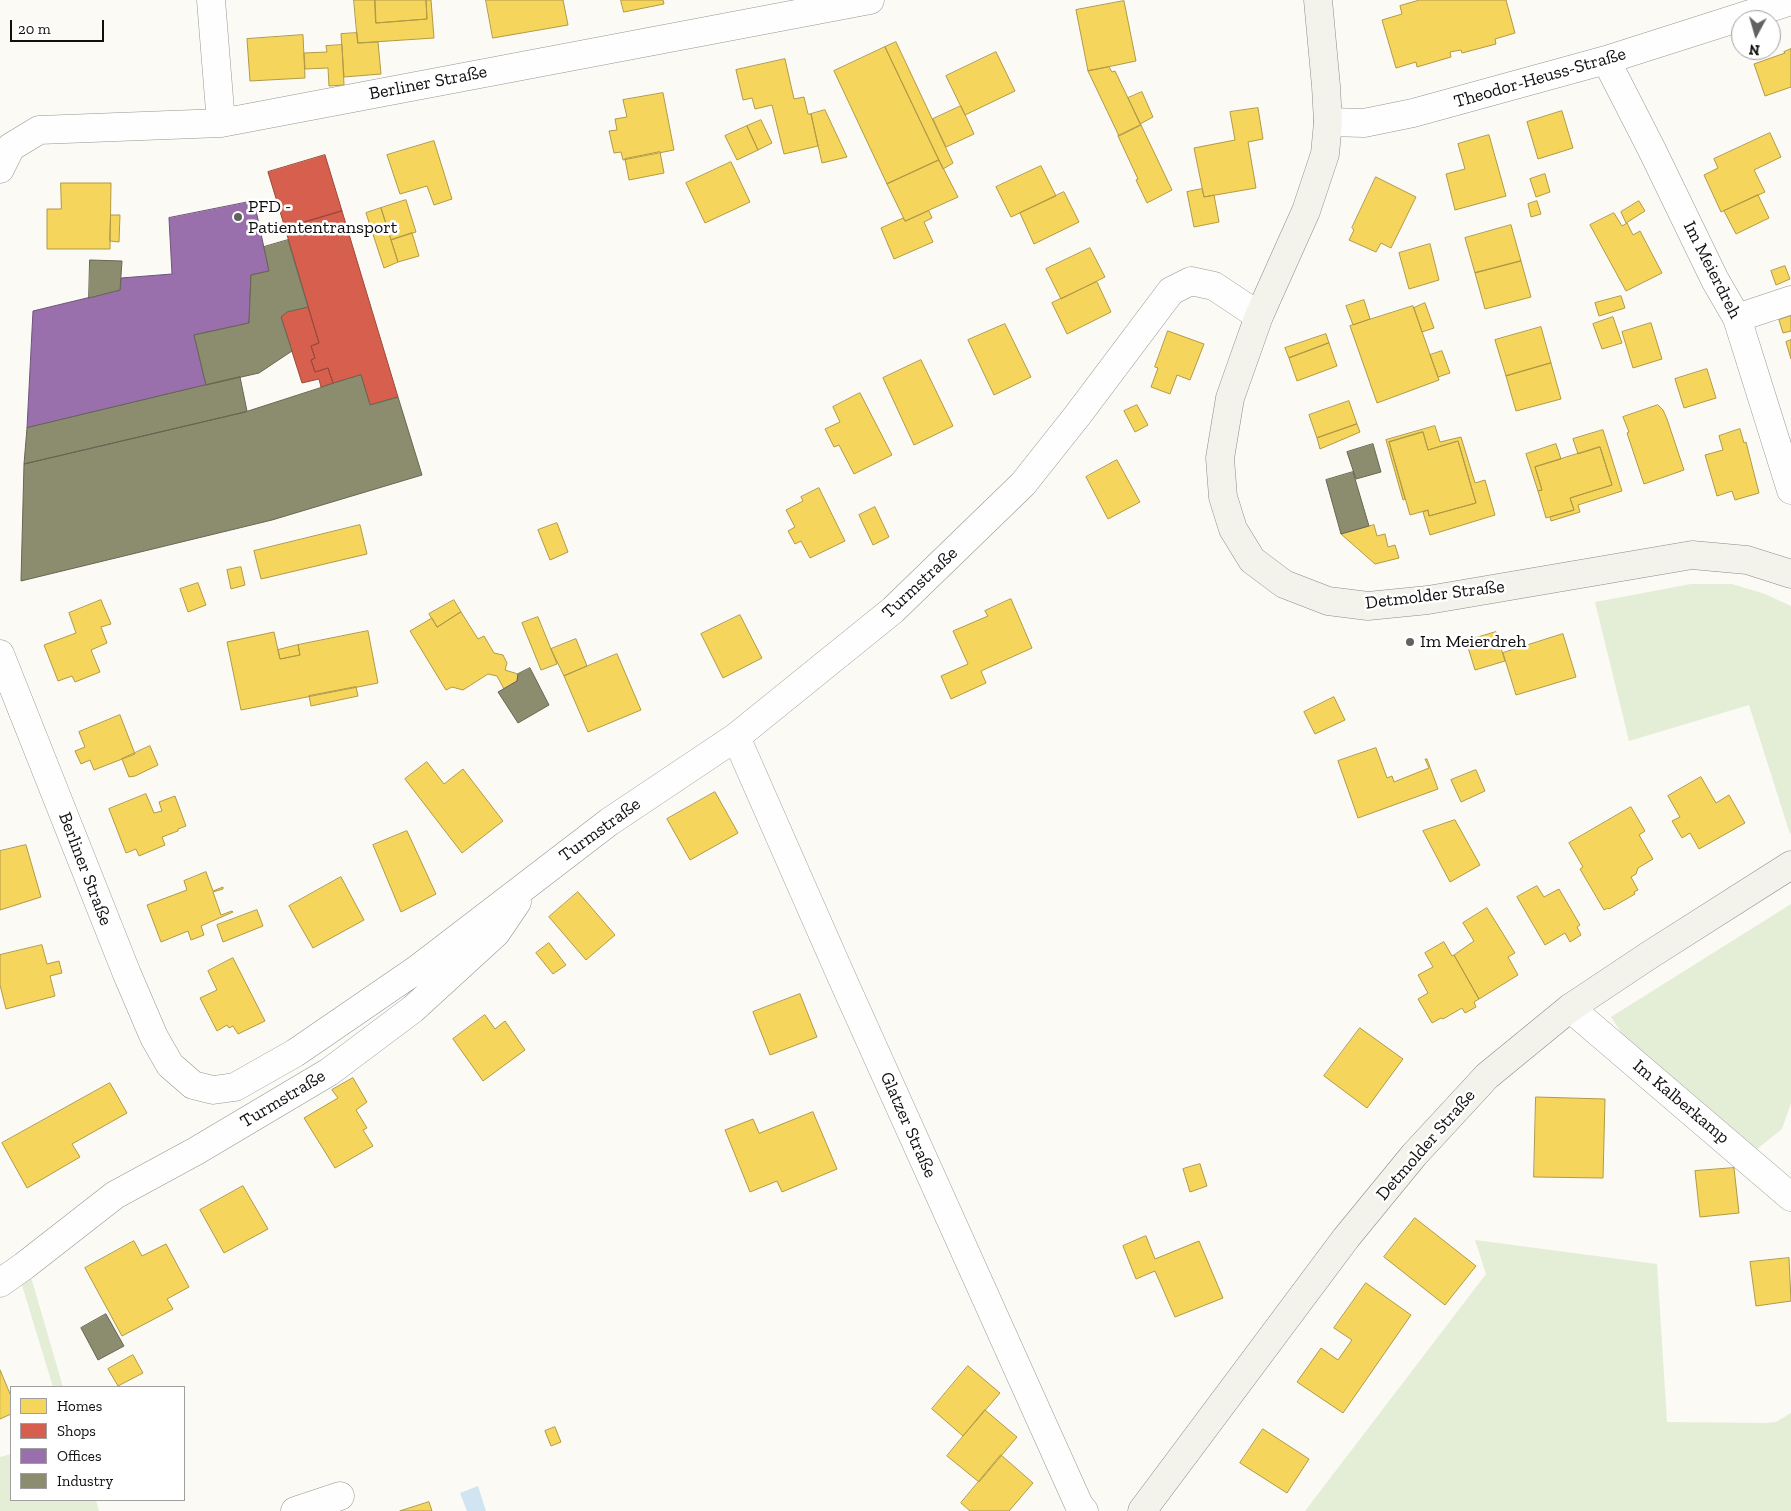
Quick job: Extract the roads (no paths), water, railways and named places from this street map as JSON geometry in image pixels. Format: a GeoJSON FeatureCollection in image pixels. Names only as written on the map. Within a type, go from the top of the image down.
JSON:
{"type":"FeatureCollection","features":[{"type":"Feature","properties":{"kind":"main road","name":"Detmolder Straße"},"geometry":{"type":"LineString","coordinates":[[1318,0],[1328,122],[1325,154],[1306,211],[1260,316],[1230,398],[1220,458],[1223,497],[1233,529],[1252,560],[1284,584],[1328,601],[1368,606],[1428,600],[1692,555],[1747,560],[1791,574]]}},
{"type":"Feature","properties":{"kind":"main road","name":"Detmolder Straße"},"geometry":{"type":"LineString","coordinates":[[1142,1511],[1346,1238],[1414,1155],[1487,1076],[1570,1008],[1791,865]]}},
{"type":"Feature","properties":{"kind":"street"},"geometry":{"type":"LineString","coordinates":[[211,0],[221,123]]}},
{"type":"Feature","properties":{"kind":"street","name":"Berliner Straße"},"geometry":{"type":"LineString","coordinates":[[0,169],[11,147],[38,130],[221,123],[870,0]]}},
{"type":"Feature","properties":{"kind":"street","name":"Theodor-Heuss-Straße"},"geometry":{"type":"LineString","coordinates":[[1328,122],[1364,123],[1383,120],[1606,60],[1746,8],[1791,1]]}},
{"type":"Feature","properties":{"kind":"street","name":"Im Meierdreh"},"geometry":{"type":"LineString","coordinates":[[1606,60],[1716,280],[1737,318],[1791,490]]}},
{"type":"Feature","properties":{"kind":"street","name":"Turmstraße"},"geometry":{"type":"LineString","coordinates":[[183,1077],[193,1085],[213,1090],[235,1087],[295,1053],[416,970],[609,822],[736,737],[893,610],[1023,484],[1089,401],[1171,292],[1191,281],[1214,286],[1260,316]]}},
{"type":"Feature","properties":{"kind":"street"},"geometry":{"type":"LineString","coordinates":[[1737,318],[1791,300]]}},
{"type":"Feature","properties":{"kind":"street","name":"Berliner Straße"},"geometry":{"type":"LineString","coordinates":[[0,654],[126,974],[154,1037],[170,1065],[183,1077]]}},
{"type":"Feature","properties":{"kind":"street","name":"Glatzer Straße"},"geometry":{"type":"LineString","coordinates":[[736,737],[842,978],[1079,1505],[1084,1511]]}},
{"type":"Feature","properties":{"kind":"street","name":"Turmstraße"},"geometry":{"type":"LineString","coordinates":[[0,1282],[24,1266],[115,1195],[196,1151],[329,1072],[413,1009],[496,933],[534,878]]}},
{"type":"Feature","properties":{"kind":"street","name":"Im Kalberkamp"},"geometry":{"type":"LineString","coordinates":[[1570,1008],[1791,1197]]}},
{"type":"Feature","properties":{"kind":"street"},"geometry":{"type":"LineString","coordinates":[[295,1511],[340,1496]]}},
{"type":"Feature","properties":{"kind":"water"},"geometry":{"type":"Polygon","coordinates":[[[478,1486],[486,1511],[467,1511],[460,1493],[478,1486]]]}},
{"type":"Feature","properties":{"kind":"place","name":"PFD - Patiententransport"},"geometry":{"type":"Point","coordinates":[238,217]}},
{"type":"Feature","properties":{"kind":"place","name":"Im Meierdreh"},"geometry":{"type":"Point","coordinates":[1410,642]}}]}
